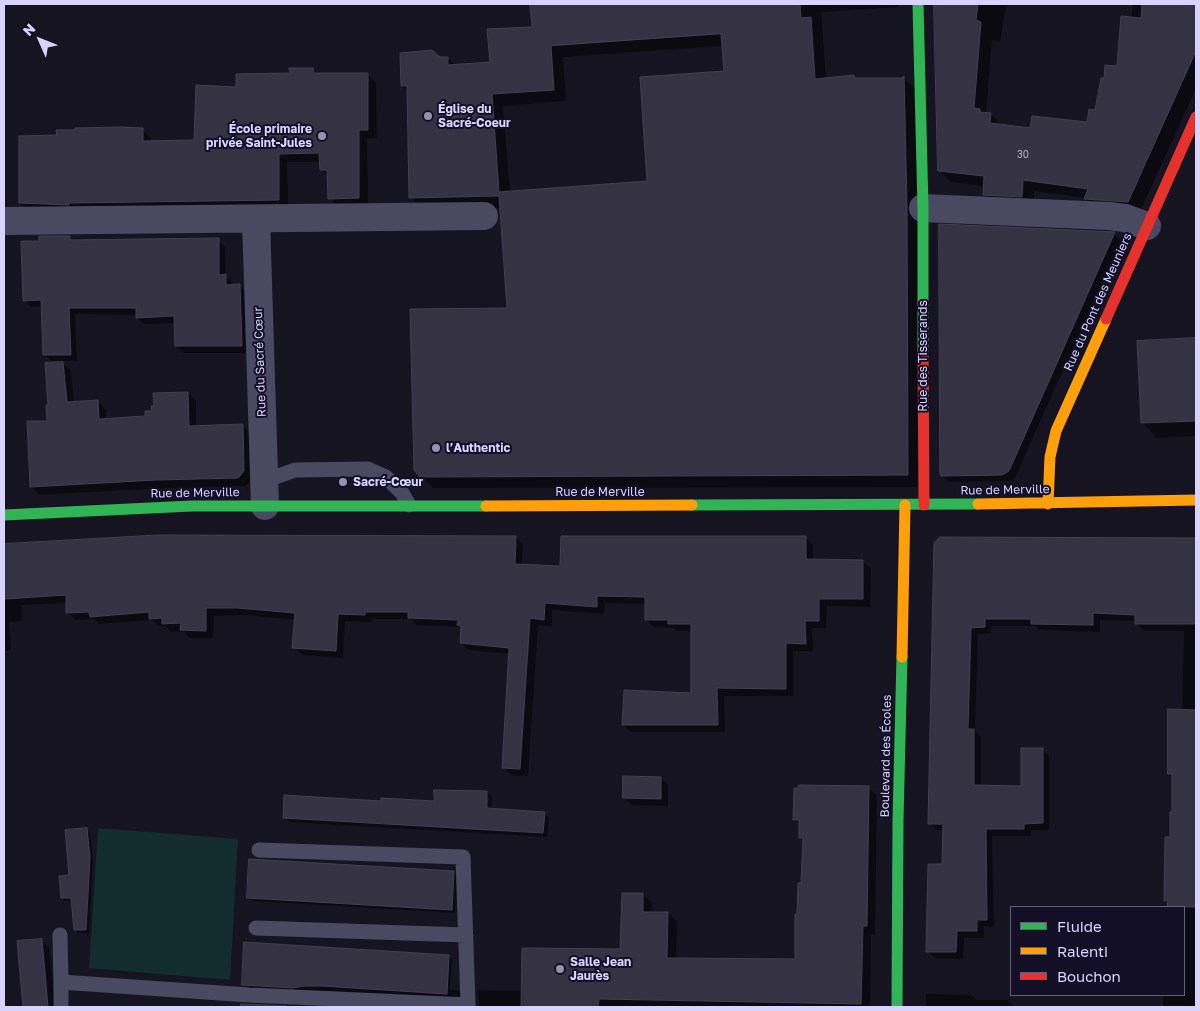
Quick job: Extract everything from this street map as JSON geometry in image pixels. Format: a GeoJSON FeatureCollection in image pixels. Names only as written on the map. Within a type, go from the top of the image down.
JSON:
{"type":"FeatureCollection","features":[{"type":"Feature","properties":{"kind":"street","name":"Rue des Tisserands"},"geometry":{"type":"LineString","coordinates":[[918,4],[923,208],[924,505]]}},
{"type":"Feature","properties":{"kind":"street","name":"Rue du Pont des Meuniers"},"geometry":{"type":"LineString","coordinates":[[1048,504],[1050,457],[1056,430],[1196,117]]}},
{"type":"Feature","properties":{"kind":"street"},"geometry":{"type":"LineString","coordinates":[[923,208],[1109,216],[1125,218],[1147,226]]}},
{"type":"Feature","properties":{"kind":"street"},"geometry":{"type":"LineString","coordinates":[[4,221],[484,216]]}},
{"type":"Feature","properties":{"kind":"street","name":"Rue du Sacré Cœur"},"geometry":{"type":"LineString","coordinates":[[256,219],[264,493]]}},
{"type":"Feature","properties":{"kind":"street","name":"Rue de Merville"},"geometry":{"type":"LineString","coordinates":[[4,515],[192,506],[264,493],[409,506],[924,505],[1196,500]]}},
{"type":"Feature","properties":{"kind":"street","name":"Boulevard des Écoles"},"geometry":{"type":"LineString","coordinates":[[897,1007],[898,820],[905,505]]}},
{"type":"Feature","properties":{"kind":"lane"},"geometry":{"type":"LineString","coordinates":[[264,493],[295,470],[368,469],[386,477],[398,489],[409,506]]}},
{"type":"Feature","properties":{"kind":"lane"},"geometry":{"type":"LineString","coordinates":[[61,982],[249,995],[468,1006],[463,857],[259,850]]}},
{"type":"Feature","properties":{"kind":"lane"},"geometry":{"type":"LineString","coordinates":[[256,928],[466,935]]}},
{"type":"Feature","properties":{"kind":"lane"},"geometry":{"type":"LineString","coordinates":[[60,936],[61,1007]]}},
{"type":"Feature","properties":{"kind":"green space"},"geometry":{"type":"Polygon","coordinates":[[[98,828],[238,839],[230,980],[89,968],[98,828]]]}},
{"type":"Feature","properties":{"kind":"building"},"geometry":{"type":"Polygon","coordinates":[[[530,4],[800,4],[801,18],[811,17],[815,79],[854,75],[854,78],[902,78],[904,76],[907,208],[908,475],[420,477],[414,470],[410,309],[507,308],[499,196],[409,198],[407,86],[401,86],[400,53],[432,50],[440,57],[448,57],[448,65],[490,62],[487,29],[532,27],[530,4]],[[721,34],[551,46],[554,90],[492,94],[499,192],[647,181],[640,77],[724,71],[721,34]]]}},
{"type":"Feature","properties":{"kind":"building"},"geometry":{"type":"Polygon","coordinates":[[[934,4],[978,4],[976,20],[981,22],[974,108],[980,109],[980,112],[991,113],[990,123],[1030,128],[1032,116],[1087,122],[1089,109],[1095,110],[1101,78],[1104,78],[1105,65],[1117,66],[1121,16],[1141,18],[1142,4],[1196,4],[1196,51],[1128,202],[1084,199],[1088,189],[1023,180],[1022,197],[983,195],[984,176],[938,171],[934,4]]]}},
{"type":"Feature","properties":{"kind":"building"},"geometry":{"type":"Polygon","coordinates":[[[289,68],[313,68],[314,73],[368,73],[368,130],[359,130],[359,198],[328,199],[327,170],[320,170],[319,153],[279,154],[279,200],[69,203],[69,205],[19,203],[19,136],[57,135],[56,130],[75,130],[75,128],[120,127],[143,128],[143,141],[194,140],[196,85],[236,87],[236,74],[290,73],[289,68]]]}},
{"type":"Feature","properties":{"kind":"building"},"geometry":{"type":"Polygon","coordinates":[[[939,224],[1115,232],[1009,471],[1002,475],[941,476],[940,474],[939,224]]]}},
{"type":"Feature","properties":{"kind":"building"},"geometry":{"type":"Polygon","coordinates":[[[39,236],[70,236],[70,240],[219,238],[219,275],[226,274],[226,285],[240,284],[242,346],[175,346],[174,316],[136,318],[136,308],[69,308],[71,355],[43,355],[41,300],[23,301],[21,241],[39,241],[39,236]]]}},
{"type":"Feature","properties":{"kind":"building"},"geometry":{"type":"Polygon","coordinates":[[[1196,338],[1196,421],[1141,423],[1137,341],[1196,338]]]}},
{"type":"Feature","properties":{"kind":"building"},"geometry":{"type":"Polygon","coordinates":[[[63,362],[67,402],[98,400],[99,419],[145,416],[145,411],[152,411],[151,406],[154,406],[153,393],[188,392],[189,426],[243,424],[244,471],[238,478],[156,480],[30,487],[27,421],[47,421],[46,405],[48,405],[45,363],[63,362]]]}},
{"type":"Feature","properties":{"kind":"building"},"geometry":{"type":"Polygon","coordinates":[[[158,535],[516,536],[515,564],[560,566],[561,536],[806,536],[806,559],[863,560],[863,599],[819,599],[819,621],[805,621],[806,644],[786,643],[786,689],[717,688],[718,725],[622,725],[624,690],[691,693],[691,624],[668,624],[668,620],[645,620],[645,597],[597,596],[597,607],[545,603],[544,620],[530,618],[520,769],[502,768],[509,648],[460,643],[461,626],[457,625],[458,620],[408,618],[408,612],[365,612],[365,615],[338,614],[336,651],[292,648],[295,613],[238,608],[206,608],[206,631],[180,630],[181,623],[162,624],[162,618],[149,619],[149,612],[90,617],[89,612],[66,613],[66,595],[4,599],[4,544],[158,535]]]}},
{"type":"Feature","properties":{"kind":"building"},"geometry":{"type":"Polygon","coordinates":[[[940,537],[1196,538],[1196,624],[1135,624],[1135,615],[1093,613],[1093,625],[1031,624],[1031,619],[985,619],[985,627],[971,628],[968,729],[974,729],[974,785],[1021,786],[1021,748],[1043,748],[1043,823],[1024,824],[1024,829],[986,829],[987,920],[977,920],[977,931],[957,931],[956,952],[926,952],[928,864],[942,864],[943,824],[928,824],[934,543],[940,537]]]}},
{"type":"Feature","properties":{"kind":"building"},"geometry":{"type":"Polygon","coordinates":[[[1168,709],[1196,710],[1196,907],[1167,906],[1168,900],[1164,901],[1165,837],[1170,837],[1170,812],[1172,812],[1172,774],[1168,774],[1168,709]]]}},
{"type":"Feature","properties":{"kind":"building"},"geometry":{"type":"Polygon","coordinates":[[[623,776],[661,777],[661,799],[623,798],[623,776]]]}},
{"type":"Feature","properties":{"kind":"building"},"geometry":{"type":"Polygon","coordinates":[[[799,785],[869,786],[867,926],[863,926],[861,1004],[599,999],[598,1007],[521,1007],[522,948],[620,949],[622,893],[643,893],[643,912],[668,912],[667,958],[795,959],[795,914],[797,914],[798,883],[801,883],[803,838],[799,838],[799,820],[793,820],[794,788],[798,788],[799,785]]]}},
{"type":"Feature","properties":{"kind":"building"},"geometry":{"type":"Polygon","coordinates":[[[434,790],[487,791],[487,808],[545,812],[543,833],[283,818],[284,795],[381,801],[381,798],[434,801],[434,790]]]}},
{"type":"Feature","properties":{"kind":"building"},"geometry":{"type":"Polygon","coordinates":[[[87,828],[90,857],[86,930],[74,930],[71,898],[61,898],[59,876],[69,875],[65,830],[87,828]]]}},
{"type":"Feature","properties":{"kind":"building"},"geometry":{"type":"Polygon","coordinates":[[[249,859],[454,871],[452,910],[247,898],[249,859]]]}},
{"type":"Feature","properties":{"kind":"building"},"geometry":{"type":"Polygon","coordinates":[[[42,939],[48,1007],[23,1007],[17,941],[42,939]]]}},
{"type":"Feature","properties":{"kind":"building"},"geometry":{"type":"Polygon","coordinates":[[[244,942],[449,955],[447,994],[322,986],[293,988],[242,985],[244,942]]]}},
{"type":"Feature","properties":{"kind":"building"},"geometry":{"type":"Polygon","coordinates":[[[241,1004],[286,1006],[286,1007],[241,1007],[241,1004]]]}},
{"type":"Feature","properties":{"kind":"traffic: fast"},"geometry":{"type":"LineString","coordinates":[[918,4],[923,208],[923,350]]}},
{"type":"Feature","properties":{"kind":"traffic: fast"},"geometry":{"type":"LineString","coordinates":[[692,505],[978,504]]}},
{"type":"Feature","properties":{"kind":"traffic: fast"},"geometry":{"type":"LineString","coordinates":[[4,515],[192,506],[486,506]]}},
{"type":"Feature","properties":{"kind":"traffic: fast"},"geometry":{"type":"LineString","coordinates":[[897,1007],[898,820],[902,657]]}},
{"type":"Feature","properties":{"kind":"traffic: slow"},"geometry":{"type":"LineString","coordinates":[[1048,504],[1050,457],[1056,431],[1106,319]]}},
{"type":"Feature","properties":{"kind":"traffic: slow"},"geometry":{"type":"LineString","coordinates":[[978,504],[1196,500]]}},
{"type":"Feature","properties":{"kind":"traffic: slow"},"geometry":{"type":"LineString","coordinates":[[486,506],[692,505]]}},
{"type":"Feature","properties":{"kind":"traffic: slow"},"geometry":{"type":"LineString","coordinates":[[902,657],[905,505]]}},
{"type":"Feature","properties":{"kind":"traffic: jam"},"geometry":{"type":"LineString","coordinates":[[1106,319],[1196,117]]}},
{"type":"Feature","properties":{"kind":"traffic: jam"},"geometry":{"type":"LineString","coordinates":[[923,350],[924,505]]}},
{"type":"Feature","properties":{"kind":"place","name":"Église du Sacré-Coeur"},"geometry":{"type":"Point","coordinates":[428,116]}},
{"type":"Feature","properties":{"kind":"place","name":"École primaire privée Saint-Jules"},"geometry":{"type":"Point","coordinates":[322,136]}},
{"type":"Feature","properties":{"kind":"place","name":"l’Authentic"},"geometry":{"type":"Point","coordinates":[436,448]}},
{"type":"Feature","properties":{"kind":"place","name":"Sacré-Cœur"},"geometry":{"type":"Point","coordinates":[343,482]}},
{"type":"Feature","properties":{"kind":"place","name":"Salle Jean Jaurès"},"geometry":{"type":"Point","coordinates":[560,969]}}]}
